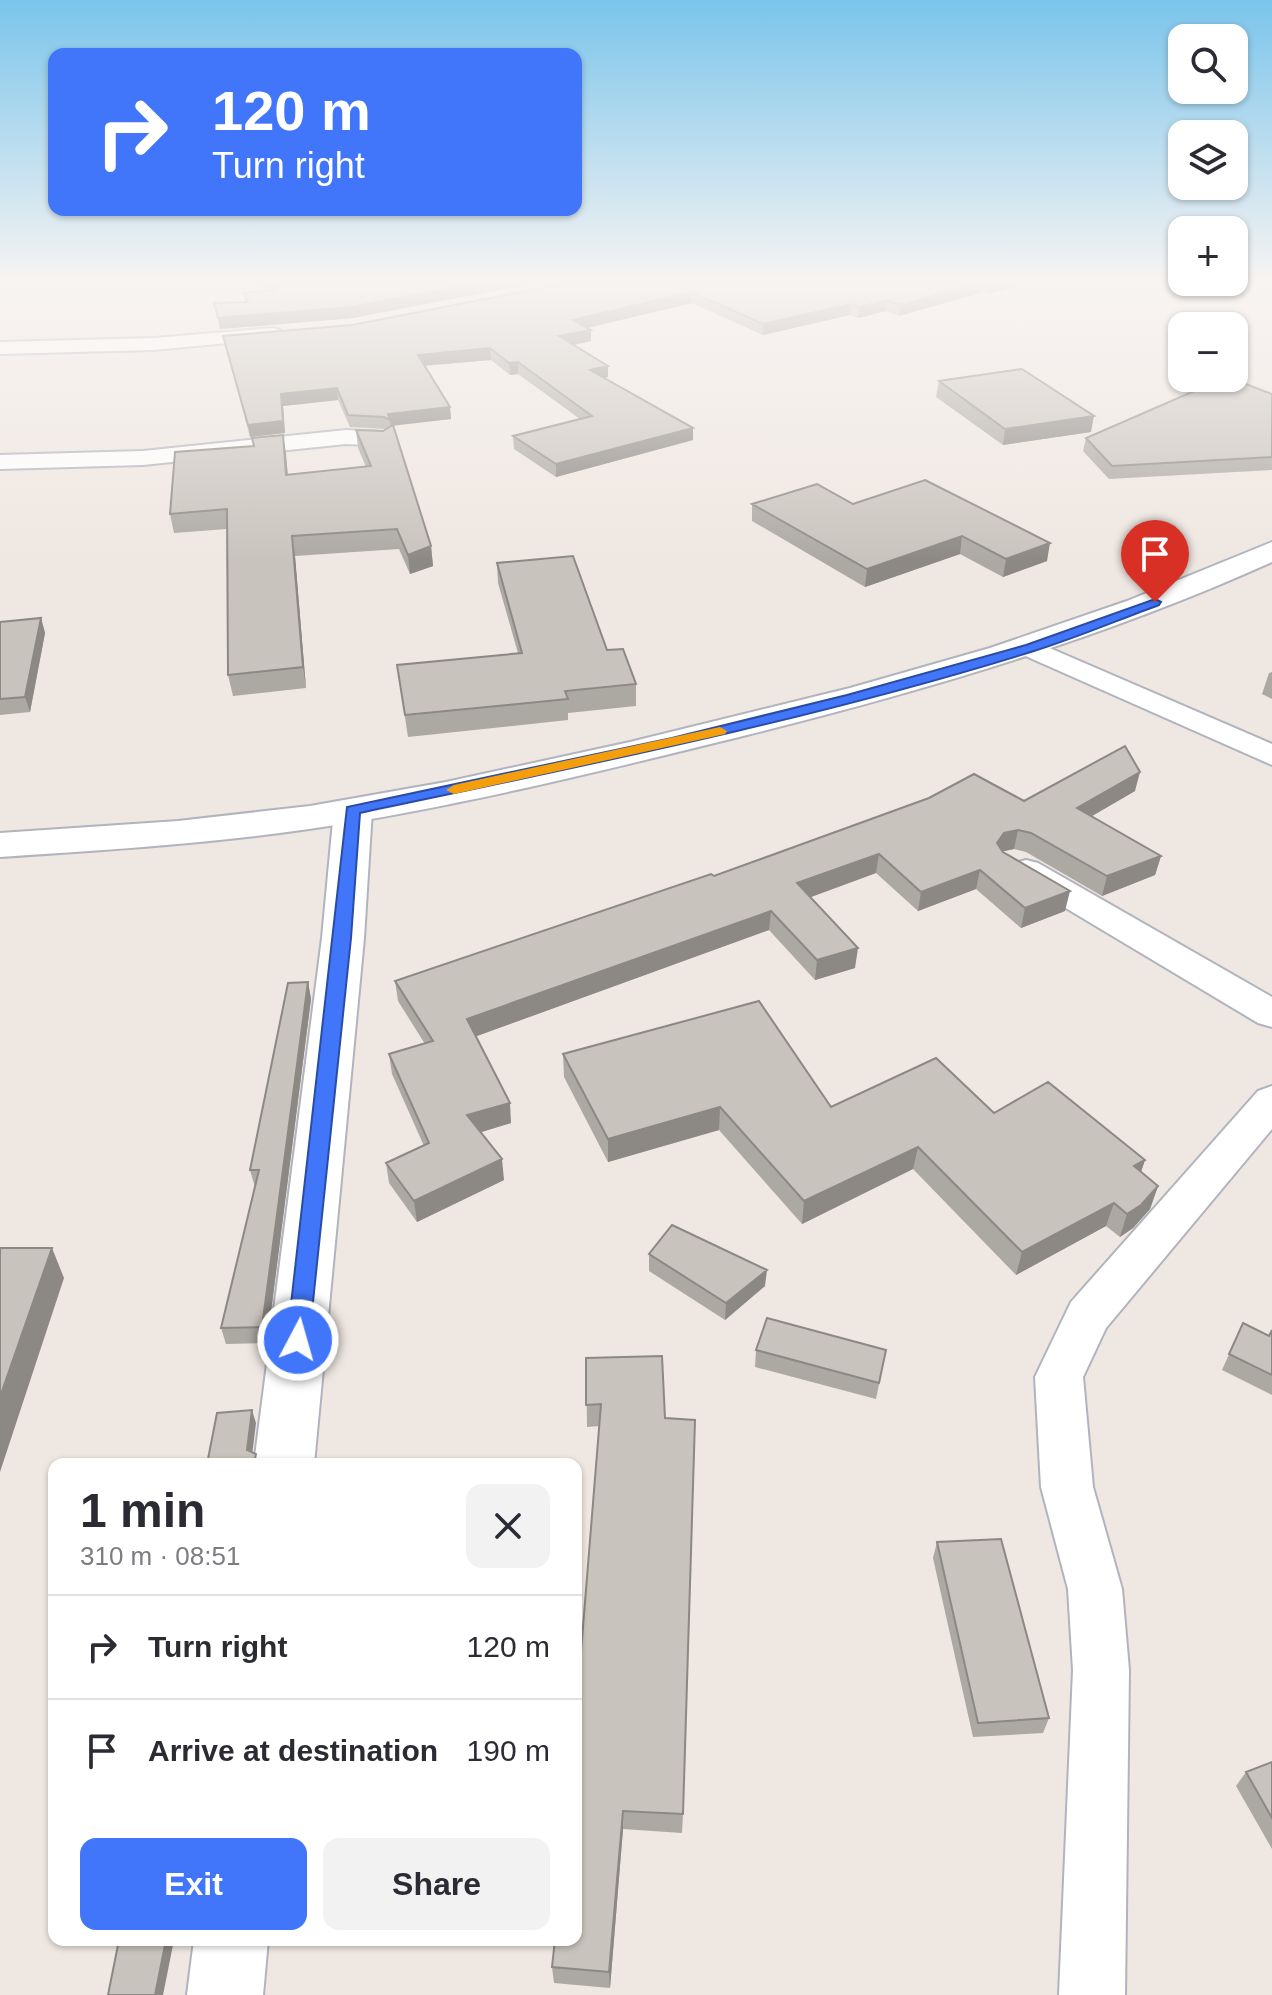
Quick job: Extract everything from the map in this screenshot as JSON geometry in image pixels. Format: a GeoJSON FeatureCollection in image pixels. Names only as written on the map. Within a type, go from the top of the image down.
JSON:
{"type":"FeatureCollection","features":[{"type":"Feature","properties":{"kind":"main road"},"geometry":{"type":"LineString","coordinates":[[0,845],[126,838],[353,810],[686,739],[933,677],[1031,648],[1196,586],[1272,551]]}},
{"type":"Feature","properties":{"kind":"main road"},"geometry":{"type":"LineString","coordinates":[[285,1458],[341,953],[353,810]]}},
{"type":"Feature","properties":{"kind":"main road"},"geometry":{"type":"LineString","coordinates":[[225,1995],[230,1946]]}},
{"type":"Feature","properties":{"kind":"street"},"geometry":{"type":"LineString","coordinates":[[0,462],[143,458],[346,437],[385,439]]}},
{"type":"Feature","properties":{"kind":"street"},"geometry":{"type":"LineString","coordinates":[[1031,648],[1272,756]]}},
{"type":"Feature","properties":{"kind":"street"},"geometry":{"type":"LineString","coordinates":[[1013,862],[1272,1014]]}},
{"type":"Feature","properties":{"kind":"street"},"geometry":{"type":"LineString","coordinates":[[1092,1995],[1101,1670],[1095,1589],[1067,1487],[1059,1377],[1088,1316],[1272,1101]]}},
{"type":"Feature","properties":{"kind":"building"},"geometry":{"type":"Polygon","coordinates":[[[234,376],[431,376],[450,407],[388,414],[390,420],[348,415],[337,388],[281,394],[283,421],[248,425],[234,376]]]}},
{"type":"Feature","properties":{"kind":"building"},"geometry":{"type":"Polygon","coordinates":[[[537,376],[601,376],[693,428],[556,464],[513,436],[592,416],[537,376]]]}},
{"type":"Feature","properties":{"kind":"building"},"geometry":{"type":"Polygon","coordinates":[[[973,376],[1033,376],[1094,416],[1005,429],[939,381],[973,376]]]}},
{"type":"Feature","properties":{"kind":"building"},"geometry":{"type":"Polygon","coordinates":[[[1248,385],[1272,394],[1272,457],[1112,466],[1086,438],[1192,392],[1248,392],[1248,385]]]}},
{"type":"Feature","properties":{"kind":"building"},"geometry":{"type":"Polygon","coordinates":[[[393,425],[431,546],[408,555],[397,529],[292,536],[303,667],[228,675],[227,509],[170,514],[175,452],[254,446],[252,438],[283,435],[286,475],[371,466],[356,430],[383,431],[393,425]]]}},
{"type":"Feature","properties":{"kind":"building"},"geometry":{"type":"Polygon","coordinates":[[[925,480],[1050,543],[1006,559],[962,536],[867,569],[752,504],[817,484],[853,504],[925,480]]]}},
{"type":"Feature","properties":{"kind":"building"},"geometry":{"type":"Polygon","coordinates":[[[573,556],[607,650],[623,649],[636,684],[565,691],[568,699],[405,715],[397,665],[522,653],[497,563],[573,556]]]}},
{"type":"Feature","properties":{"kind":"building"},"geometry":{"type":"Polygon","coordinates":[[[41,618],[25,697],[0,699],[0,622],[41,618]]]}},
{"type":"Feature","properties":{"kind":"building"},"geometry":{"type":"Polygon","coordinates":[[[1125,746],[1140,772],[1077,808],[1161,856],[1107,876],[1031,833],[1018,830],[1004,833],[997,843],[1003,852],[1070,891],[1025,908],[980,870],[921,892],[879,854],[797,883],[858,948],[817,960],[771,911],[467,1019],[510,1103],[467,1115],[502,1159],[414,1201],[386,1163],[429,1143],[389,1054],[433,1041],[395,981],[711,874],[714,876],[929,798],[974,774],[1024,801],[1125,746]]]}},
{"type":"Feature","properties":{"kind":"building"},"geometry":{"type":"Polygon","coordinates":[[[308,982],[262,1327],[221,1328],[259,1170],[250,1170],[288,983],[308,982]]]}},
{"type":"Feature","properties":{"kind":"building"},"geometry":{"type":"Polygon","coordinates":[[[759,1001],[831,1107],[936,1058],[994,1113],[1048,1082],[1145,1160],[1134,1166],[1158,1186],[1141,1205],[1127,1214],[1114,1203],[1022,1252],[918,1147],[804,1201],[720,1107],[608,1139],[563,1054],[759,1001]]]}},
{"type":"Feature","properties":{"kind":"building"},"geometry":{"type":"Polygon","coordinates":[[[672,1225],[767,1270],[726,1303],[649,1254],[672,1225]]]}},
{"type":"Feature","properties":{"kind":"building"},"geometry":{"type":"Polygon","coordinates":[[[0,1248],[52,1248],[0,1397],[0,1248]]]}},
{"type":"Feature","properties":{"kind":"building"},"geometry":{"type":"Polygon","coordinates":[[[767,1318],[886,1350],[879,1383],[756,1350],[767,1318]]]}},
{"type":"Feature","properties":{"kind":"building"},"geometry":{"type":"Polygon","coordinates":[[[1243,1323],[1269,1336],[1272,1330],[1272,1375],[1229,1354],[1243,1323]]]}},
{"type":"Feature","properties":{"kind":"building"},"geometry":{"type":"Polygon","coordinates":[[[662,1356],[665,1418],[695,1420],[683,1814],[623,1811],[609,1972],[552,1967],[554,1946],[582,1946],[582,1639],[601,1404],[586,1405],[586,1358],[662,1356]]]}},
{"type":"Feature","properties":{"kind":"building"},"geometry":{"type":"Polygon","coordinates":[[[252,1410],[247,1450],[256,1454],[255,1458],[208,1458],[217,1413],[252,1410]]]}},
{"type":"Feature","properties":{"kind":"building"},"geometry":{"type":"Polygon","coordinates":[[[1001,1539],[1049,1718],[978,1723],[937,1542],[1001,1539]]]}},
{"type":"Feature","properties":{"kind":"building"},"geometry":{"type":"Polygon","coordinates":[[[1272,1762],[1272,1818],[1246,1772],[1272,1762]]]}},
{"type":"Feature","properties":{"kind":"building"},"geometry":{"type":"Polygon","coordinates":[[[118,1946],[165,1946],[155,1995],[108,1995],[118,1946]]]}},
{"type":"Feature","properties":{"kind":"slow traffic"},"geometry":{"type":"LineString","coordinates":[[454,790],[720,731]]}},
{"type":"Feature","properties":{"kind":"route"},"geometry":{"type":"LineString","coordinates":[[298,1340],[343,938],[353,810],[672,743],[851,699],[1031,648],[1155,602]]}}]}
